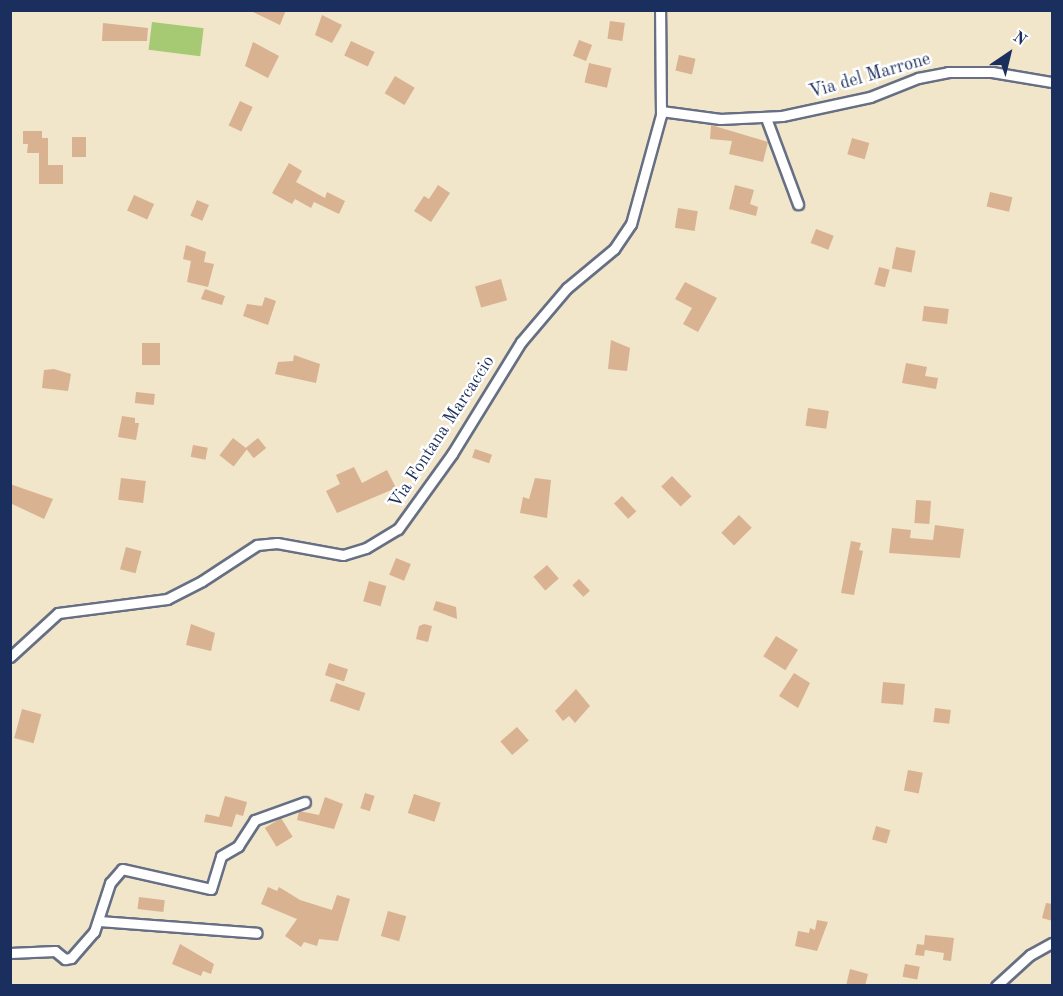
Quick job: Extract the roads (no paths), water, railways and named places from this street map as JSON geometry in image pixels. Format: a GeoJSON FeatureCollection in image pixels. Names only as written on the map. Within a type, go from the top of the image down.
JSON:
{"type":"FeatureCollection","features":[{"type":"Feature","properties":{"kind":"street","name":"Via Fontana Marcaccio"},"geometry":{"type":"LineString","coordinates":[[10,657],[58,613],[166,599],[202,581],[257,545],[277,543],[343,555],[366,548],[395,532],[452,454],[526,335],[562,292],[605,257],[624,235],[636,212],[661,111],[660,10]]}},
{"type":"Feature","properties":{"kind":"street","name":"Via del Marrone"},"geometry":{"type":"LineString","coordinates":[[661,111],[720,119],[766,118],[861,99],[943,72],[984,72],[1053,82]]}},
{"type":"Feature","properties":{"kind":"street"},"geometry":{"type":"LineString","coordinates":[[766,118],[798,204]]}},
{"type":"Feature","properties":{"kind":"street"},"geometry":{"type":"LineString","coordinates":[[10,953],[56,951],[69,960],[89,939],[99,921],[110,883],[120,870],[211,888],[221,856],[238,846],[255,820],[304,802]]}},
{"type":"Feature","properties":{"kind":"street"},"geometry":{"type":"LineString","coordinates":[[99,921],[257,933]]}},
{"type":"Feature","properties":{"kind":"street"},"geometry":{"type":"LineString","coordinates":[[996,986],[1030,955],[1053,943]]}}]}
